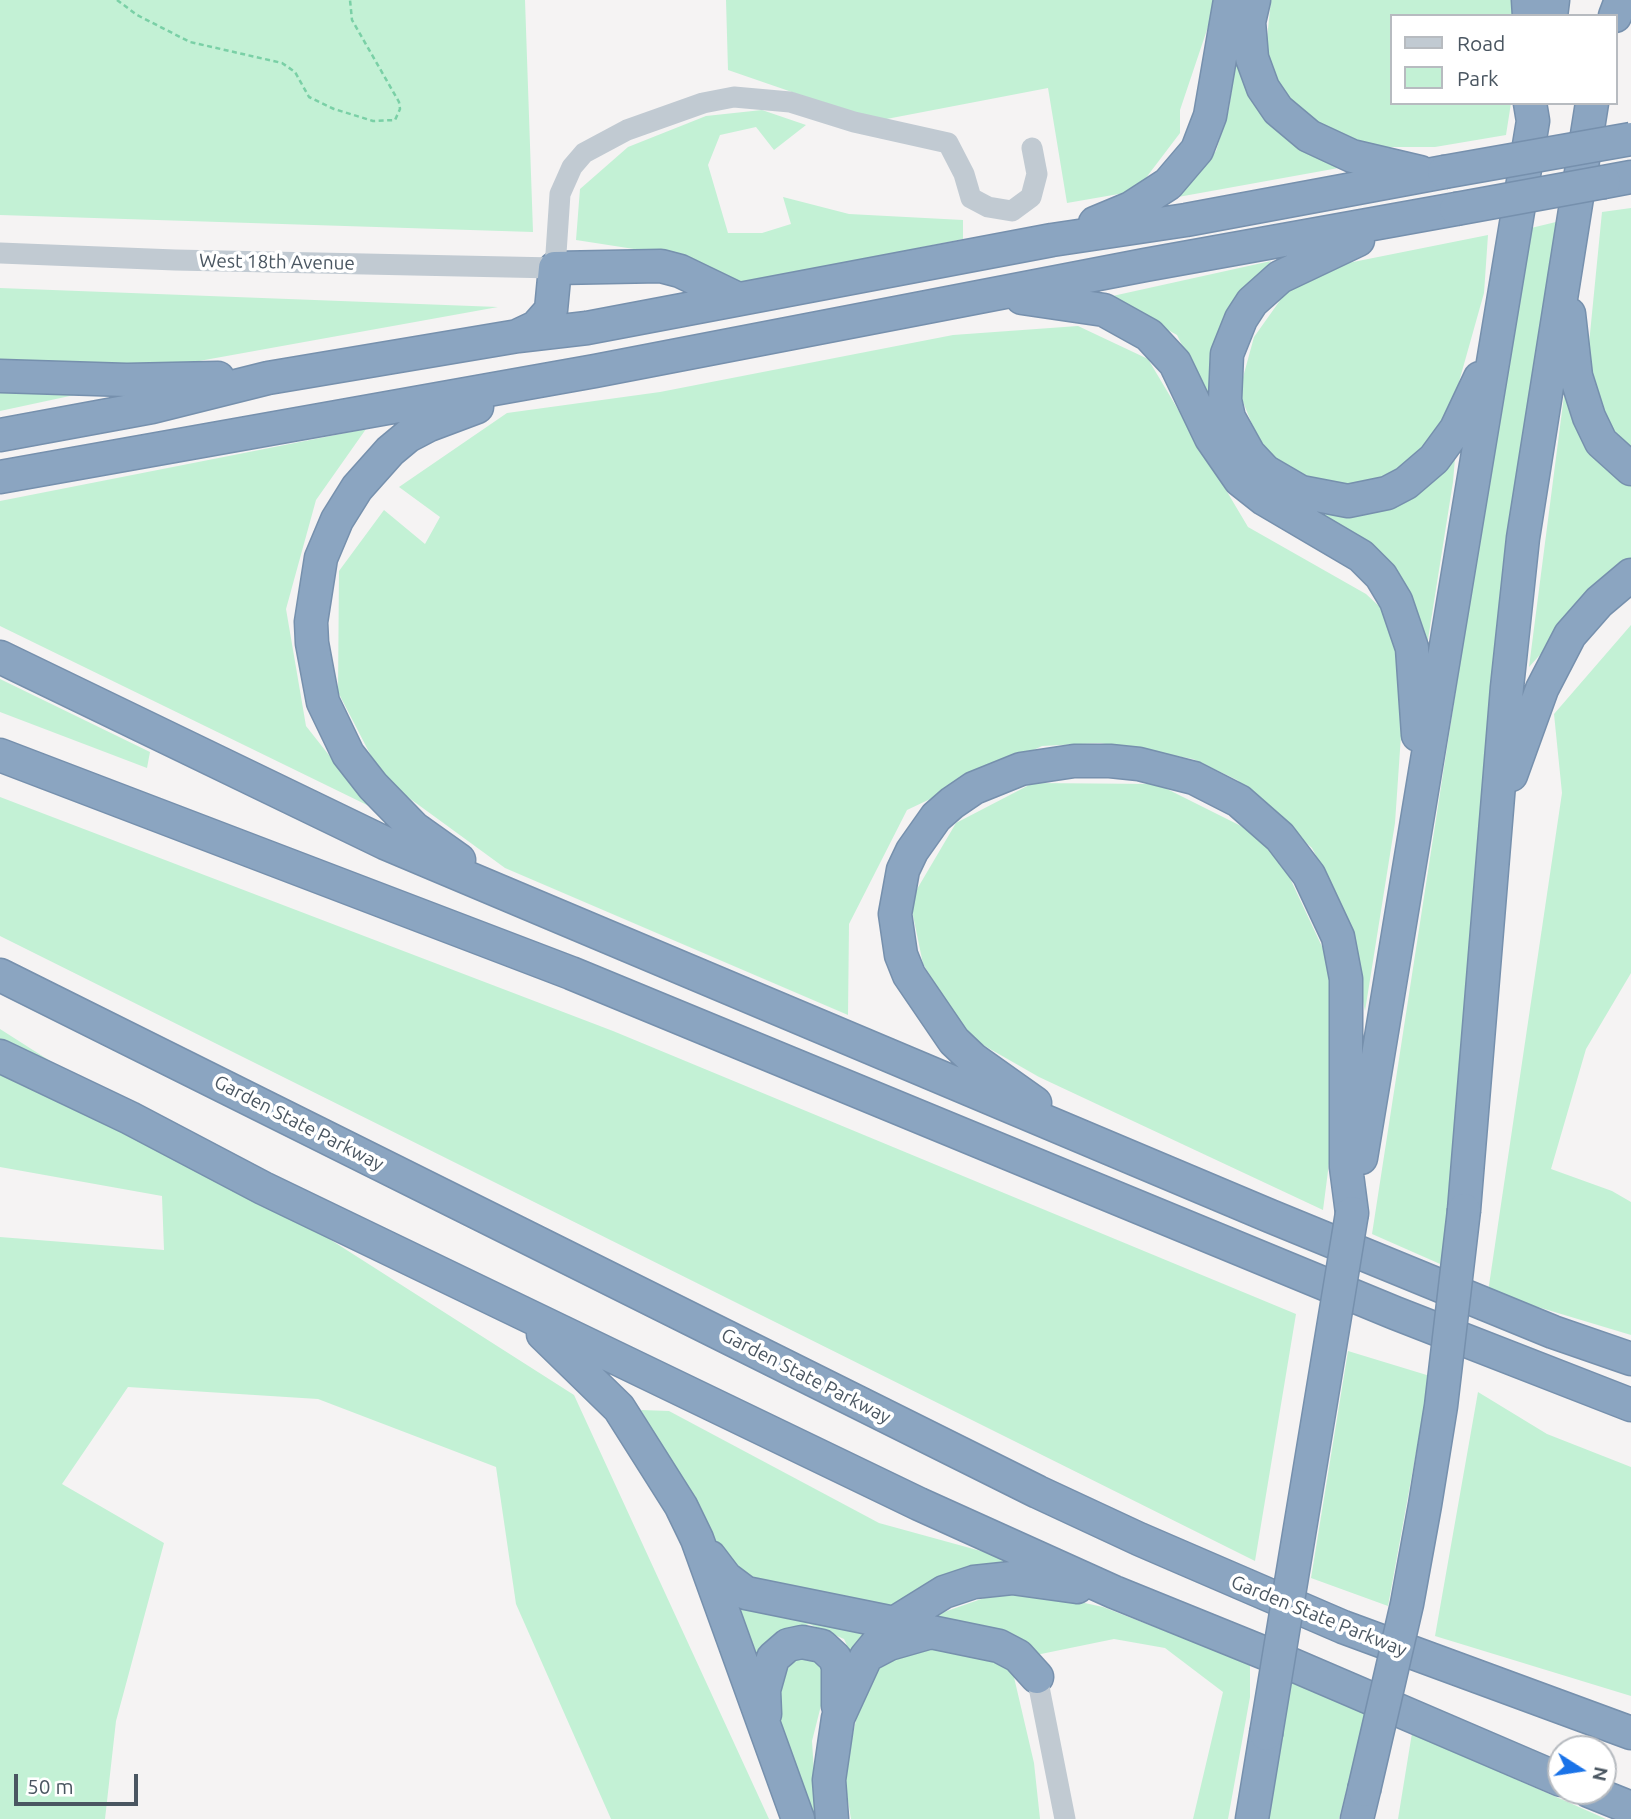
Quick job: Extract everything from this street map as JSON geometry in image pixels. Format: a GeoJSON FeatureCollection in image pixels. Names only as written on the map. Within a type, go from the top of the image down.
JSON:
{"type":"FeatureCollection","features":[{"type":"Feature","properties":{"kind":"highway"},"geometry":{"type":"LineString","coordinates":[[1052,240],[1131,208],[1168,184],[1198,150],[1210,116],[1230,0]]}},
{"type":"Feature","properties":{"kind":"highway"},"geometry":{"type":"LineString","coordinates":[[1254,0],[1249,22],[1252,58],[1263,88],[1288,121],[1309,136],[1352,156],[1438,173]]}},
{"type":"Feature","properties":{"kind":"highway"},"geometry":{"type":"LineString","coordinates":[[1359,1810],[1407,1604],[1441,1406],[1464,1210],[1523,538],[1591,105]]}},
{"type":"Feature","properties":{"kind":"highway"},"geometry":{"type":"LineString","coordinates":[[1251,1811],[1497,342],[1533,109]]}},
{"type":"Feature","properties":{"kind":"highway"},"geometry":{"type":"LineString","coordinates":[[0,435],[152,407],[268,378],[518,336],[587,328],[908,270],[1052,240],[1186,220],[1631,139]]}},
{"type":"Feature","properties":{"kind":"highway"},"geometry":{"type":"LineString","coordinates":[[0,477],[595,371],[1145,265],[1618,180]]}},
{"type":"Feature","properties":{"kind":"highway"},"geometry":{"type":"LineString","coordinates":[[1412,217],[1298,267],[1252,302],[1227,354],[1225,400],[1241,442],[1265,471],[1301,492],[1348,500],[1387,493],[1418,475],[1447,442],[1497,342]]}},
{"type":"Feature","properties":{"kind":"highway"},"geometry":{"type":"LineString","coordinates":[[1565,265],[1573,359],[1581,396],[1601,442],[1631,469]]}},
{"type":"Feature","properties":{"kind":"highway"},"geometry":{"type":"LineString","coordinates":[[518,336],[536,327],[551,310],[555,268],[625,269],[661,266],[680,271],[738,299]]}},
{"type":"Feature","properties":{"kind":"highway"},"geometry":{"type":"LineString","coordinates":[[1000,295],[1104,310],[1149,335],[1175,363],[1211,438],[1240,480],[1264,499],[1361,556],[1381,576],[1396,601],[1412,648],[1420,804]]}},
{"type":"Feature","properties":{"kind":"highway"},"geometry":{"type":"LineString","coordinates":[[496,888],[414,828],[373,786],[348,754],[329,718],[318,684],[311,622],[316,580],[328,538],[357,488],[390,451],[408,436],[429,425],[483,405],[595,371]]}},
{"type":"Feature","properties":{"kind":"highway"},"geometry":{"type":"LineString","coordinates":[[0,376],[127,380],[268,378]]}},
{"type":"Feature","properties":{"kind":"highway"},"geometry":{"type":"LineString","coordinates":[[1496,823],[1542,689],[1566,644],[1599,602],[1631,575]]}},
{"type":"Feature","properties":{"kind":"highway"},"geometry":{"type":"LineString","coordinates":[[0,657],[385,843],[1477,1301],[1631,1359]]}},
{"type":"Feature","properties":{"kind":"highway"},"geometry":{"type":"LineString","coordinates":[[0,755],[571,973],[1383,1308],[1631,1405]]}},
{"type":"Feature","properties":{"kind":"highway"},"geometry":{"type":"LineString","coordinates":[[1076,1132],[973,1059],[937,1020],[909,975],[901,955],[895,914],[897,893],[903,870],[922,833],[952,803],[974,788],[1021,769],[1047,763],[1110,761],[1139,764],[1194,778],[1239,801],[1280,837],[1309,875],[1323,901],[1338,937],[1346,979],[1346,1167],[1352,1213]]}},
{"type":"Feature","properties":{"kind":"highway","name":"Garden State Parkway"},"geometry":{"type":"LineString","coordinates":[[0,975],[990,1468],[1139,1539],[1343,1627],[1631,1733]]}},
{"type":"Feature","properties":{"kind":"highway"},"geometry":{"type":"LineString","coordinates":[[0,1056],[516,1310],[919,1504],[1114,1592],[1272,1656],[1547,1774]]}},
{"type":"Feature","properties":{"kind":"highway"},"geometry":{"type":"LineString","coordinates":[[516,1310],[577,1364],[619,1408],[665,1476],[697,1539],[798,1819]]}},
{"type":"Feature","properties":{"kind":"highway"},"geometry":{"type":"LineString","coordinates":[[697,1539],[726,1578],[746,1594],[894,1623]]}},
{"type":"Feature","properties":{"kind":"highway"},"geometry":{"type":"LineString","coordinates":[[838,1718],[866,1657],[894,1623],[944,1592],[999,1578],[1026,1579],[1114,1592]]}},
{"type":"Feature","properties":{"kind":"highway"},"geometry":{"type":"LineString","coordinates":[[866,1657],[889,1644],[931,1632],[999,1646],[1018,1656],[1037,1677]]}},
{"type":"Feature","properties":{"kind":"highway"},"geometry":{"type":"LineString","coordinates":[[765,1726],[764,1690],[774,1658],[788,1645],[802,1642],[821,1646],[835,1658],[838,1667],[838,1718],[829,1780],[832,1819]]}},
{"type":"Feature","properties":{"kind":"street"},"geometry":{"type":"LineString","coordinates":[[555,268],[564,183],[584,153],[627,130],[703,103],[734,97],[790,102],[854,122],[948,143],[964,174],[971,198],[988,207],[1012,211],[1031,197],[1037,174],[1032,148]]}},
{"type":"Feature","properties":{"kind":"street","name":"West 18th Avenue"},"geometry":{"type":"LineString","coordinates":[[0,253],[175,260],[555,268]]}},
{"type":"Feature","properties":{"kind":"street"},"geometry":{"type":"LineString","coordinates":[[1037,1677],[1065,1819]]}},
{"type":"Feature","properties":{"kind":"path"},"geometry":{"type":"LineString","coordinates":[[117,0],[137,15],[190,42],[282,63],[295,72],[309,96],[334,109],[373,121],[395,120],[399,116],[399,103],[352,20],[350,0]]}},
{"type":"Feature","properties":{"kind":"green space"},"geometry":{"type":"Polygon","coordinates":[[[0,0],[525,0],[533,232],[0,215],[0,0]]]}},
{"type":"Feature","properties":{"kind":"green space"},"geometry":{"type":"Polygon","coordinates":[[[726,0],[1217,0],[1180,110],[1180,133],[1136,191],[1067,203],[1048,88],[876,121],[728,70],[726,0]]]}},
{"type":"Feature","properties":{"kind":"green space"},"geometry":{"type":"Polygon","coordinates":[[[1271,0],[1518,0],[1519,14],[1390,14],[1390,105],[1511,105],[1506,135],[1435,147],[1378,147],[1325,129],[1279,91],[1266,48],[1271,0]]]}},
{"type":"Feature","properties":{"kind":"green space"},"geometry":{"type":"Polygon","coordinates":[[[1239,36],[1259,102],[1289,141],[1344,167],[1167,199],[1216,151],[1229,109],[1239,36]]]}},
{"type":"Feature","properties":{"kind":"green space"},"geometry":{"type":"Polygon","coordinates":[[[762,110],[806,125],[774,150],[756,127],[720,135],[708,165],[728,233],[762,233],[791,224],[783,197],[849,214],[963,220],[963,239],[728,286],[647,251],[576,240],[580,189],[628,147],[706,116],[762,110]]]}},
{"type":"Feature","properties":{"kind":"green space"},"geometry":{"type":"Polygon","coordinates":[[[1631,208],[1631,451],[1610,425],[1587,364],[1602,212],[1631,208]]]}},
{"type":"Feature","properties":{"kind":"green space"},"geometry":{"type":"Polygon","coordinates":[[[1560,221],[1447,1267],[1372,1234],[1527,229],[1560,221]]]}},
{"type":"Feature","properties":{"kind":"green space"},"geometry":{"type":"Polygon","coordinates":[[[1488,235],[1484,293],[1457,389],[1443,426],[1415,466],[1370,487],[1311,483],[1262,449],[1239,392],[1254,337],[1286,292],[1338,265],[1488,235]]]}},
{"type":"Feature","properties":{"kind":"green space"},"geometry":{"type":"Polygon","coordinates":[[[1271,261],[1238,302],[1211,349],[1213,408],[1177,335],[1108,297],[1271,261]]]}},
{"type":"Feature","properties":{"kind":"green space"},"geometry":{"type":"Polygon","coordinates":[[[0,288],[498,307],[116,376],[0,362],[0,288]]]}},
{"type":"Feature","properties":{"kind":"green space"},"geometry":{"type":"Polygon","coordinates":[[[1078,326],[1148,359],[1248,527],[1366,594],[1408,633],[1395,823],[1365,1011],[1344,910],[1312,848],[1237,780],[1193,759],[1100,743],[1042,746],[907,810],[849,924],[848,1015],[505,868],[383,779],[338,692],[339,571],[384,510],[425,544],[440,517],[399,487],[507,413],[660,392],[953,335],[1078,326]]]}},
{"type":"Feature","properties":{"kind":"green space"},"geometry":{"type":"Polygon","coordinates":[[[1566,380],[1631,480],[1631,564],[1603,585],[1529,667],[1566,380]]]}},
{"type":"Feature","properties":{"kind":"green space"},"geometry":{"type":"Polygon","coordinates":[[[0,387],[93,391],[0,411],[0,387]]]}},
{"type":"Feature","properties":{"kind":"green space"},"geometry":{"type":"Polygon","coordinates":[[[366,429],[316,500],[286,609],[306,726],[369,806],[0,626],[0,501],[366,429]]]}},
{"type":"Feature","properties":{"kind":"green space"},"geometry":{"type":"Polygon","coordinates":[[[1455,458],[1453,482],[1426,652],[1415,621],[1297,506],[1455,458]]]}},
{"type":"Feature","properties":{"kind":"green space"},"geometry":{"type":"Polygon","coordinates":[[[1631,625],[1631,973],[1586,1049],[1551,1169],[1612,1191],[1631,1202],[1631,1335],[1488,1292],[1562,793],[1554,714],[1631,625]]]}},
{"type":"Feature","properties":{"kind":"green space"},"geometry":{"type":"Polygon","coordinates":[[[0,679],[150,752],[147,768],[0,712],[0,679]]]}},
{"type":"Feature","properties":{"kind":"green space"},"geometry":{"type":"Polygon","coordinates":[[[1033,783],[1157,784],[1273,842],[1332,968],[1340,1078],[1323,1210],[1039,1077],[969,1037],[923,964],[910,901],[956,823],[1033,783]]]}},
{"type":"Feature","properties":{"kind":"green space"},"geometry":{"type":"Polygon","coordinates":[[[0,797],[613,1031],[1296,1314],[1255,1561],[0,936],[0,797]]]}},
{"type":"Feature","properties":{"kind":"green space"},"geometry":{"type":"Polygon","coordinates":[[[0,1029],[574,1395],[769,1819],[611,1819],[516,1604],[496,1467],[318,1399],[128,1387],[62,1484],[164,1543],[116,1721],[105,1819],[0,1819],[0,1237],[164,1250],[162,1196],[0,1167],[0,1029]]]}},
{"type":"Feature","properties":{"kind":"green space"},"geometry":{"type":"Polygon","coordinates":[[[1348,1351],[1430,1376],[1388,1606],[1311,1578],[1348,1351]]]}},
{"type":"Feature","properties":{"kind":"green space"},"geometry":{"type":"Polygon","coordinates":[[[1478,1392],[1547,1434],[1631,1467],[1631,1696],[1435,1636],[1478,1392]]]}},
{"type":"Feature","properties":{"kind":"green space"},"geometry":{"type":"Polygon","coordinates":[[[641,1410],[669,1411],[879,1523],[1039,1567],[892,1614],[756,1586],[727,1566],[641,1410]]]}},
{"type":"Feature","properties":{"kind":"green space"},"geometry":{"type":"Polygon","coordinates":[[[1039,1593],[1103,1607],[1250,1664],[1250,1697],[1228,1819],[1193,1819],[1223,1692],[1165,1648],[1114,1639],[1036,1655],[927,1618],[987,1597],[1039,1593]]]}},
{"type":"Feature","properties":{"kind":"green space"},"geometry":{"type":"Polygon","coordinates":[[[731,1598],[879,1628],[853,1658],[844,1639],[809,1624],[770,1638],[758,1673],[731,1598]]]}},
{"type":"Feature","properties":{"kind":"green space"},"geometry":{"type":"Polygon","coordinates":[[[916,1642],[1010,1660],[1034,1763],[1040,1819],[851,1819],[844,1776],[860,1701],[886,1657],[916,1642]]]}},
{"type":"Feature","properties":{"kind":"green space"},"geometry":{"type":"Polygon","coordinates":[[[819,1657],[829,1674],[812,1741],[817,1819],[792,1767],[777,1706],[781,1677],[796,1659],[819,1657]]]}},
{"type":"Feature","properties":{"kind":"green space"},"geometry":{"type":"Polygon","coordinates":[[[1291,1681],[1367,1709],[1339,1819],[1268,1819],[1291,1681]]]}},
{"type":"Feature","properties":{"kind":"green space"},"geometry":{"type":"Polygon","coordinates":[[[1412,1733],[1547,1793],[1547,1805],[1574,1805],[1606,1819],[1398,1819],[1412,1733]]]}}]}
